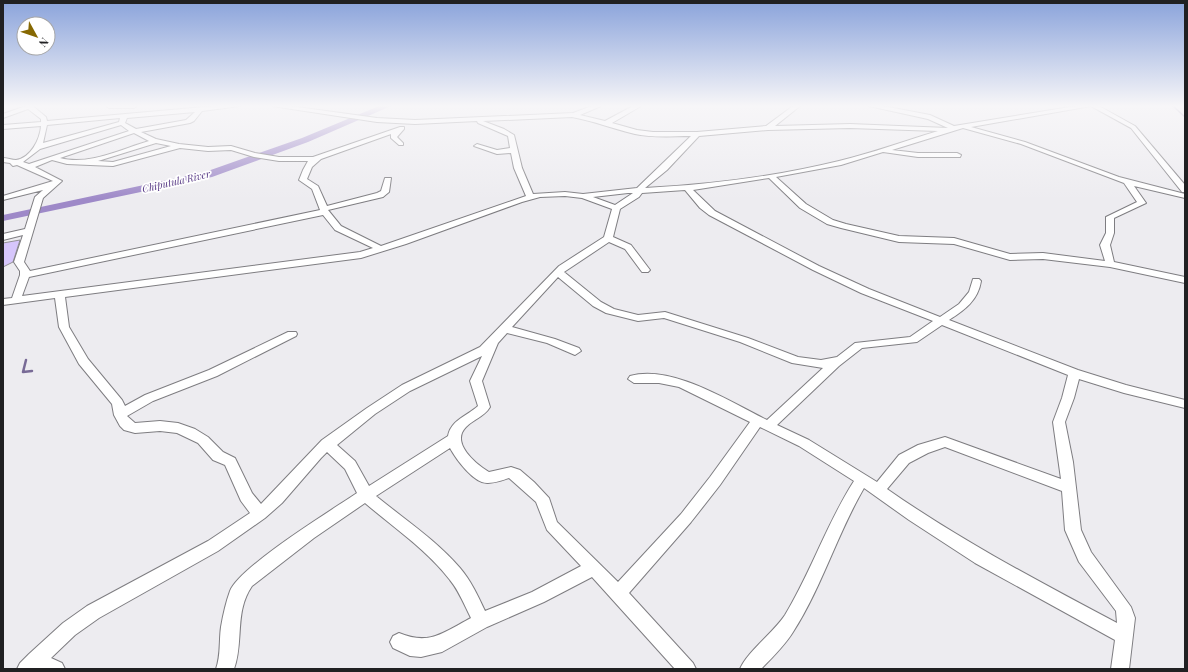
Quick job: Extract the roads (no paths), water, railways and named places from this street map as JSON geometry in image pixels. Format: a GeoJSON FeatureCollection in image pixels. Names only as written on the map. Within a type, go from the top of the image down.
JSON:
{"type":"FeatureCollection","features":[{"type":"Feature","properties":{"kind":"street"},"geometry":{"type":"LineString","coordinates":[[38,148],[41,144],[42,137]]}},
{"type":"Feature","properties":{"kind":"street"},"geometry":{"type":"LineString","coordinates":[[3,168],[18,162],[38,148],[70,137]]}},
{"type":"Feature","properties":{"kind":"street"},"geometry":{"type":"LineString","coordinates":[[28,167],[115,137]]}},
{"type":"Feature","properties":{"kind":"street"},"geometry":{"type":"LineString","coordinates":[[149,137],[157,141],[179,146],[231,148],[279,159],[315,159],[377,137]]}},
{"type":"Feature","properties":{"kind":"street"},"geometry":{"type":"LineString","coordinates":[[394,137],[401,144]]}},
{"type":"Feature","properties":{"kind":"street"},"geometry":{"type":"LineString","coordinates":[[511,137],[518,168],[530,197]]}},
{"type":"Feature","properties":{"kind":"street"},"geometry":{"type":"LineString","coordinates":[[30,664],[93,612],[213,546],[260,514],[277,499],[301,470],[327,444],[371,411],[406,388],[465,360],[493,342],[534,296],[558,272],[568,263],[608,238],[616,208],[636,195],[639,190],[694,137]]}},
{"type":"Feature","properties":{"kind":"street"},"geometry":{"type":"LineString","coordinates":[[3,302],[345,257],[381,249],[530,197],[553,194],[583,196],[639,190],[687,188],[770,176],[825,167],[923,137]]}},
{"type":"Feature","properties":{"kind":"street"},"geometry":{"type":"LineString","coordinates":[[997,137],[1023,143],[1106,176],[1185,196]]}},
{"type":"Feature","properties":{"kind":"street"},"geometry":{"type":"LineString","coordinates":[[1141,137],[1185,190]]}},
{"type":"Feature","properties":{"kind":"street"},"geometry":{"type":"LineString","coordinates":[[87,162],[157,141]]}},
{"type":"Feature","properties":{"kind":"street"},"geometry":{"type":"LineString","coordinates":[[52,158],[67,162],[109,164],[179,146]]}},
{"type":"Feature","properties":{"kind":"street"},"geometry":{"type":"LineString","coordinates":[[477,146],[498,152],[515,150]]}},
{"type":"Feature","properties":{"kind":"street"},"geometry":{"type":"LineString","coordinates":[[881,150],[910,154],[957,155]]}},
{"type":"Feature","properties":{"kind":"street"},"geometry":{"type":"LineString","coordinates":[[315,159],[304,172],[303,180],[315,188],[325,210],[338,228],[381,249]]}},
{"type":"Feature","properties":{"kind":"street"},"geometry":{"type":"LineString","coordinates":[[3,160],[18,162],[58,181],[56,184]]}},
{"type":"Feature","properties":{"kind":"street"},"geometry":{"type":"LineString","coordinates":[[770,176],[789,195],[803,206],[830,222],[844,226],[899,239],[954,241],[1010,258],[1043,256],[1110,264],[1185,280]]}},
{"type":"Feature","properties":{"kind":"street"},"geometry":{"type":"LineString","coordinates":[[25,275],[325,210],[380,195],[385,192],[388,180]]}},
{"type":"Feature","properties":{"kind":"street"},"geometry":{"type":"LineString","coordinates":[[1110,264],[1110,255],[1105,245],[1110,233],[1110,216],[1142,204],[1128,182]]}},
{"type":"Feature","properties":{"kind":"street"},"geometry":{"type":"LineString","coordinates":[[3,198],[56,184]]}},
{"type":"Feature","properties":{"kind":"street"},"geometry":{"type":"LineString","coordinates":[[16,300],[25,275],[25,271],[19,262],[39,197],[56,184]]}},
{"type":"Feature","properties":{"kind":"street"},"geometry":{"type":"LineString","coordinates":[[687,188],[703,206],[712,213],[865,292],[1074,373],[1124,389],[1185,404]]}},
{"type":"Feature","properties":{"kind":"street"},"geometry":{"type":"LineString","coordinates":[[583,196],[616,208]]}},
{"type":"Feature","properties":{"kind":"street"},"geometry":{"type":"LineString","coordinates":[[3,237],[29,231]]}},
{"type":"Feature","properties":{"kind":"street"},"geometry":{"type":"LineString","coordinates":[[608,238],[628,247],[645,270]]}},
{"type":"Feature","properties":{"kind":"street"},"geometry":{"type":"LineString","coordinates":[[558,272],[598,304],[610,311],[638,318],[665,315],[744,340],[796,360],[820,364],[835,363]]}},
{"type":"Feature","properties":{"kind":"street"},"geometry":{"type":"LineString","coordinates":[[618,593],[686,518],[763,423],[859,345],[879,342],[908,342],[942,321],[963,306],[974,292],[976,281]]}},
{"type":"Feature","properties":{"kind":"street"},"geometry":{"type":"LineString","coordinates":[[58,294],[64,327],[83,361],[118,404],[120,415],[129,427],[178,428],[190,432],[203,440],[218,456],[230,462],[246,497],[260,514]]}},
{"type":"Feature","properties":{"kind":"street"},"geometry":{"type":"LineString","coordinates":[[506,329],[551,341],[575,351]]}},
{"type":"Feature","properties":{"kind":"street"},"geometry":{"type":"LineString","coordinates":[[120,415],[149,398],[213,373],[292,334]]}},
{"type":"Feature","properties":{"kind":"street"},"geometry":{"type":"LineString","coordinates":[[493,342],[476,381],[484,407],[461,424],[455,432],[454,439],[459,451],[466,461],[487,478],[505,472],[511,472],[517,475],[544,501],[548,520],[552,526],[618,593],[687,669]]}},
{"type":"Feature","properties":{"kind":"street"},"geometry":{"type":"LineString","coordinates":[[1074,373],[1068,398],[1059,422],[1075,536],[1085,557],[1123,607],[1126,618],[1120,669]]}},
{"type":"Feature","properties":{"kind":"street"},"geometry":{"type":"LineString","coordinates":[[634,379],[659,379],[682,384],[804,443],[862,478],[914,516],[981,558],[1124,636]]}},
{"type":"Feature","properties":{"kind":"street"},"geometry":{"type":"LineString","coordinates":[[225,669],[228,657],[230,626],[238,592],[246,581],[290,546],[385,482],[454,439]]}},
{"type":"Feature","properties":{"kind":"street"},"geometry":{"type":"LineString","coordinates":[[878,490],[904,459],[923,449],[945,442],[1068,488]]}},
{"type":"Feature","properties":{"kind":"street"},"geometry":{"type":"LineString","coordinates":[[327,444],[350,465],[366,496],[435,553],[455,574],[466,590],[481,620]]}},
{"type":"Feature","properties":{"kind":"street"},"geometry":{"type":"LineString","coordinates":[[749,669],[779,638],[790,621],[812,581],[852,495],[862,478]]}},
{"type":"Feature","properties":{"kind":"street"},"geometry":{"type":"LineString","coordinates":[[399,642],[407,647],[417,649],[430,647],[446,641],[481,620],[538,597],[594,568]]}},
{"type":"Feature","properties":{"kind":"street"},"geometry":{"type":"LineString","coordinates":[[30,664],[56,669]]}},
{"type":"Feature","properties":{"kind":"waterway","name":"Chiputula River"},"geometry":{"type":"LineString","coordinates":[[3,218],[208,175],[311,137]]}},
{"type":"Feature","properties":{"kind":"waterway"},"geometry":{"type":"LineString","coordinates":[[26,360],[23,372],[32,371]]}}]}
